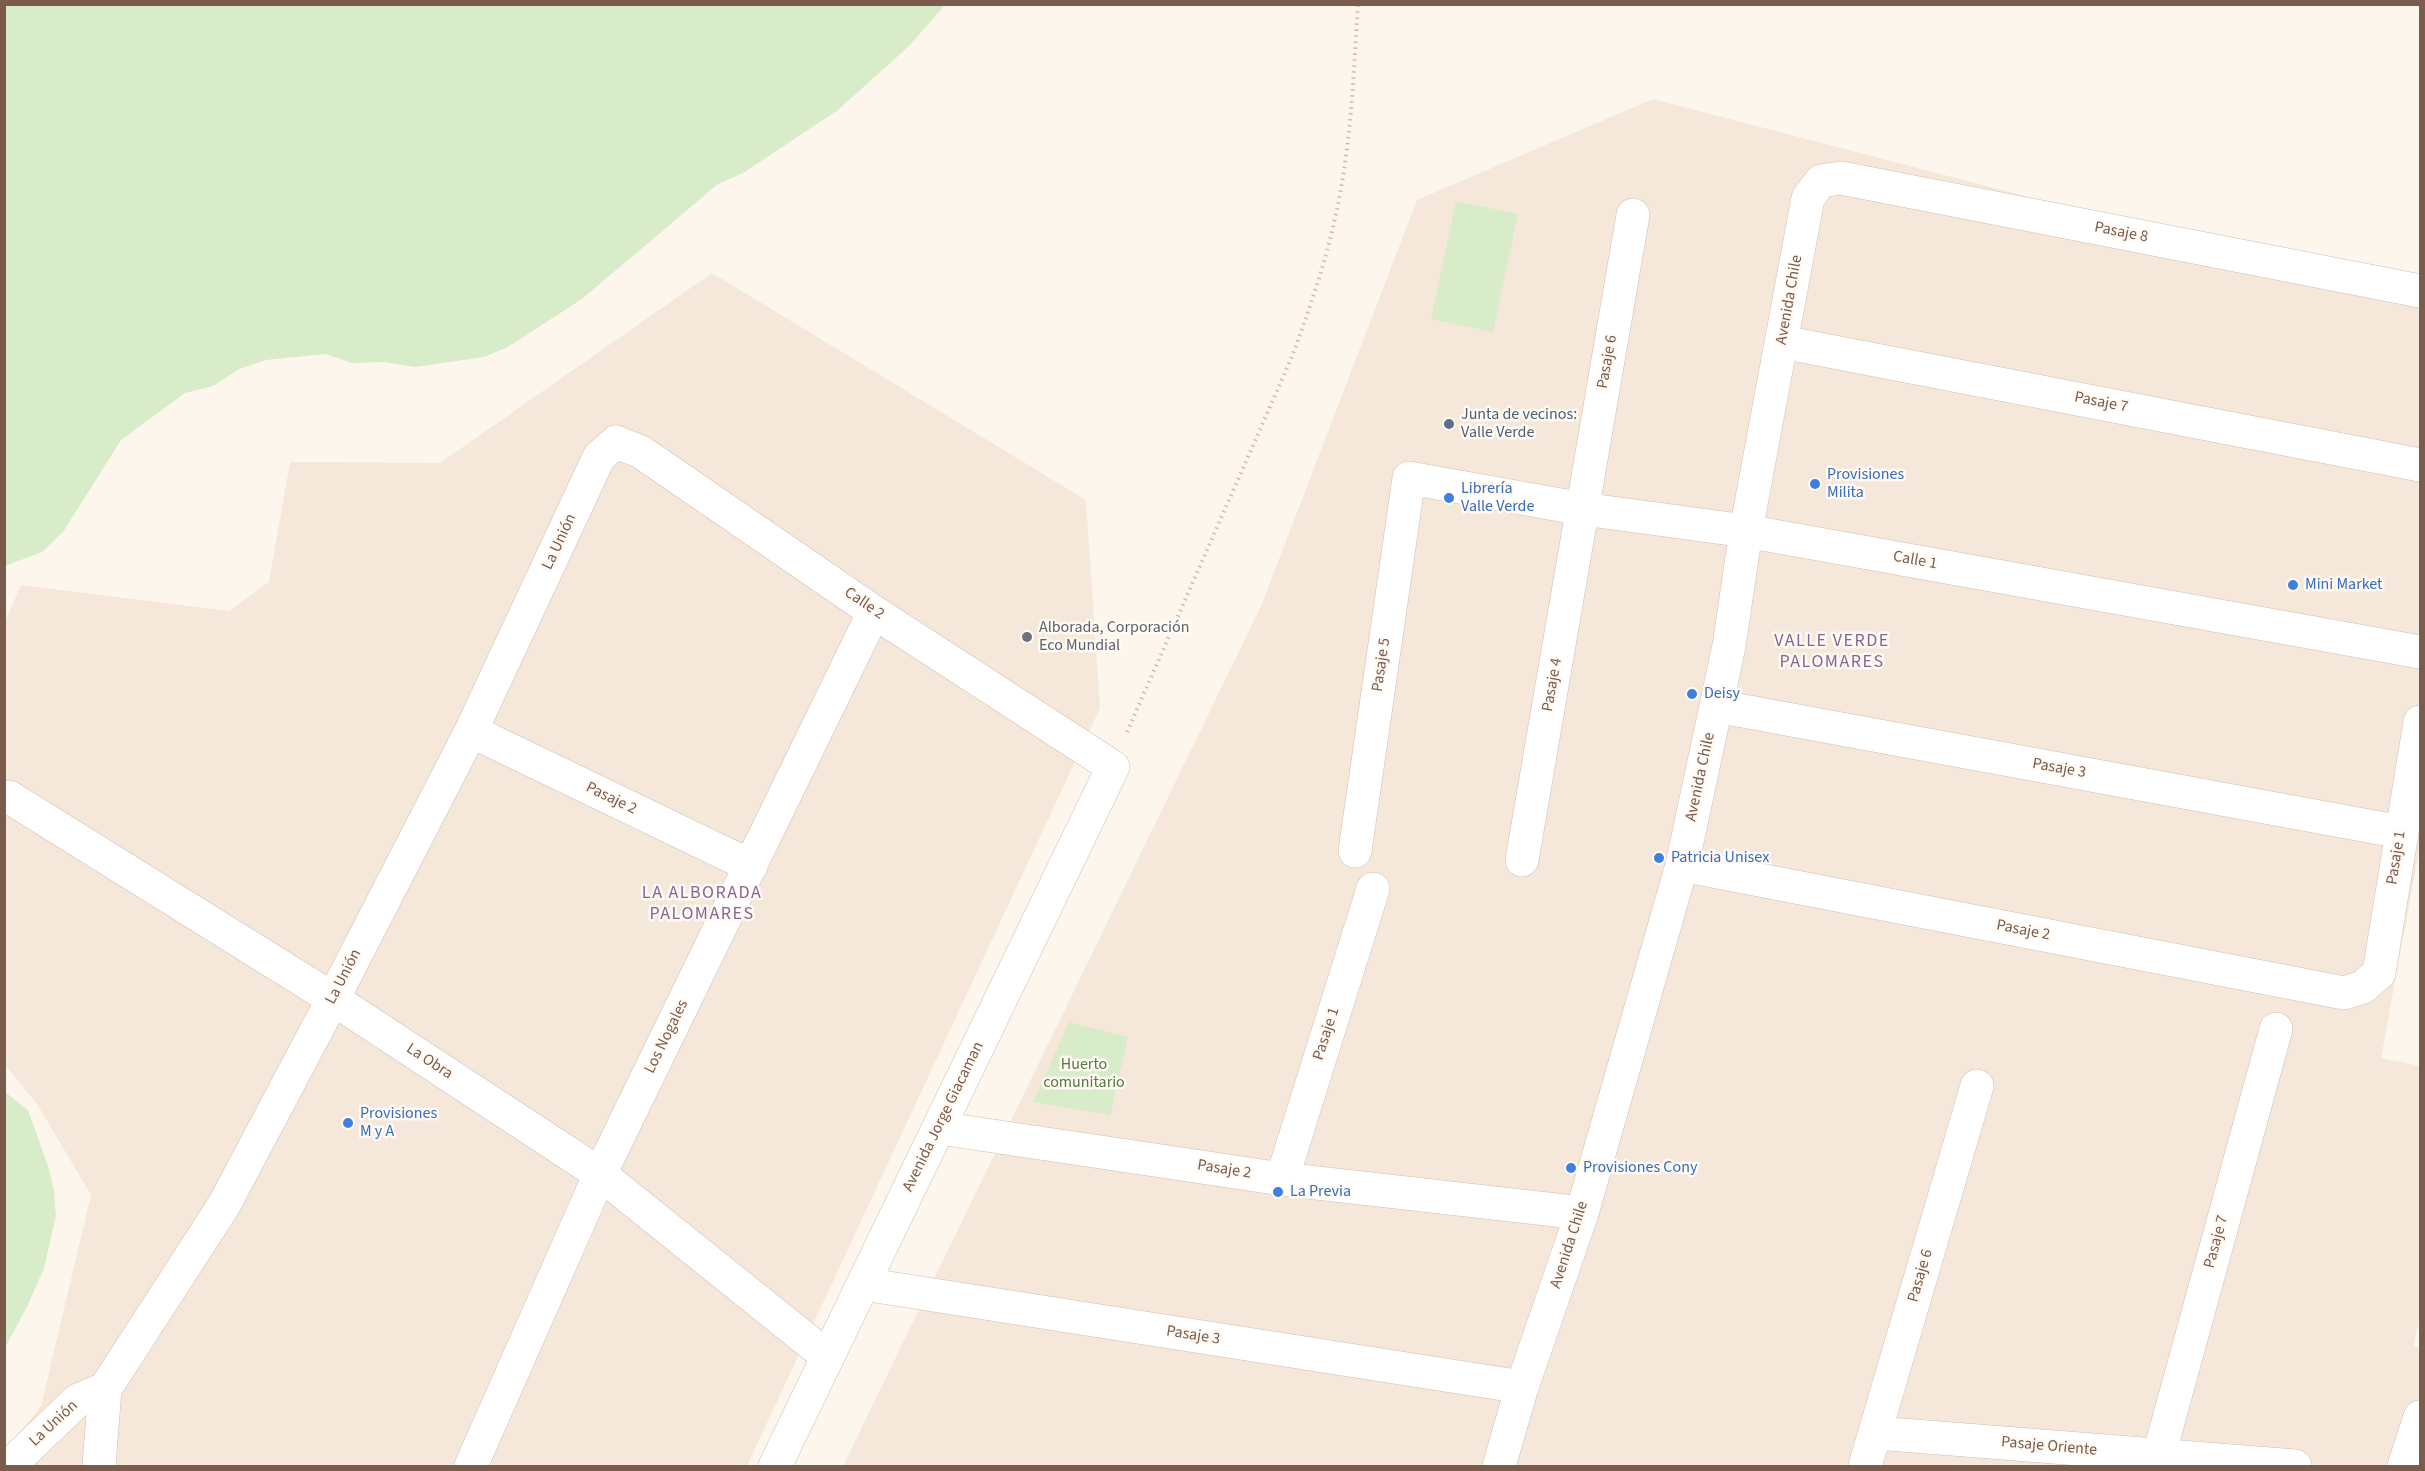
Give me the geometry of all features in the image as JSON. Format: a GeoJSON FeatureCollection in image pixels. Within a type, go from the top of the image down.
{"type":"FeatureCollection","features":[{"type":"Feature","properties":{"kind":"street","name":"Pasaje 8"},"geometry":{"type":"LineString","coordinates":[[1821,182],[1841,178],[2421,291]]}},
{"type":"Feature","properties":{"kind":"street","name":"Avenida Chile"},"geometry":{"type":"LineString","coordinates":[[1499,1467],[1522,1387],[1582,1213],[1682,865],[1729,646],[1746,531],[1808,198],[1821,182]]}},
{"type":"Feature","properties":{"kind":"street","name":"Pasaje 6"},"geometry":{"type":"LineString","coordinates":[[1583,509],[1633,215]]}},
{"type":"Feature","properties":{"kind":"street","name":"Pasaje 7"},"geometry":{"type":"LineString","coordinates":[[1782,342],[2421,465]]}},
{"type":"Feature","properties":{"kind":"street","name":"Calle 2"},"geometry":{"type":"LineString","coordinates":[[616,442],[641,452],[874,612],[1113,767]]}},
{"type":"Feature","properties":{"kind":"street","name":"La Unión"},"geometry":{"type":"LineString","coordinates":[[9,1467],[78,1400],[105,1389],[224,1205],[471,731],[599,457],[616,442]]}},
{"type":"Feature","properties":{"kind":"street","name":"Calle 1"},"geometry":{"type":"LineString","coordinates":[[1408,478],[1583,509],[1746,531],[2421,652]]}},
{"type":"Feature","properties":{"kind":"street","name":"Pasaje 5"},"geometry":{"type":"LineString","coordinates":[[1354,851],[1408,478]]}},
{"type":"Feature","properties":{"kind":"street","name":"Pasaje 4"},"geometry":{"type":"LineString","coordinates":[[1522,860],[1583,509]]}},
{"type":"Feature","properties":{"kind":"street","name":"Los Nogales"},"geometry":{"type":"LineString","coordinates":[[471,1467],[600,1174],[874,612]]}},
{"type":"Feature","properties":{"kind":"street","name":"Pasaje 3"},"geometry":{"type":"LineString","coordinates":[[1716,706],[2401,832]]}},
{"type":"Feature","properties":{"kind":"street","name":"Pasaje 1"},"geometry":{"type":"LineString","coordinates":[[2363,987],[2379,973],[2421,722]]}},
{"type":"Feature","properties":{"kind":"street","name":"Pasaje 2"},"geometry":{"type":"LineString","coordinates":[[471,731],[752,866]]}},
{"type":"Feature","properties":{"kind":"street","name":"Avenida Jorge Giacaman"},"geometry":{"type":"LineString","coordinates":[[775,1467],[1113,767]]}},
{"type":"Feature","properties":{"kind":"street","name":"La Obra"},"geometry":{"type":"LineString","coordinates":[[9,797],[333,999],[600,1174],[828,1357]]}},
{"type":"Feature","properties":{"kind":"street","name":"Pasaje 2"},"geometry":{"type":"LineString","coordinates":[[1682,865],[2343,993],[2363,987]]}},
{"type":"Feature","properties":{"kind":"street","name":"Pasaje 1"},"geometry":{"type":"LineString","coordinates":[[1282,1179],[1373,889]]}},
{"type":"Feature","properties":{"kind":"street","name":"Pasaje 7"},"geometry":{"type":"LineString","coordinates":[[2159,1455],[2276,1029]]}},
{"type":"Feature","properties":{"kind":"street","name":"Pasaje 6"},"geometry":{"type":"LineString","coordinates":[[1865,1467],[1977,1086]]}},
{"type":"Feature","properties":{"kind":"street","name":"Pasaje 2"},"geometry":{"type":"LineString","coordinates":[[939,1128],[1282,1179],[1582,1213]]}},
{"type":"Feature","properties":{"kind":"street","name":"Pasaje 3"},"geometry":{"type":"LineString","coordinates":[[863,1284],[1522,1387]]}},
{"type":"Feature","properties":{"kind":"street"},"geometry":{"type":"LineString","coordinates":[[99,1467],[105,1389]]}},
{"type":"Feature","properties":{"kind":"street"},"geometry":{"type":"LineString","coordinates":[[2404,1467],[2421,1417]]}},
{"type":"Feature","properties":{"kind":"street","name":"Pasaje Oriente"},"geometry":{"type":"LineString","coordinates":[[1876,1433],[2295,1467]]}},
{"type":"Feature","properties":{"kind":"path"},"geometry":{"type":"LineString","coordinates":[[1126,733],[1291,359],[1311,306],[1327,252],[1343,178],[1350,126],[1358,4]]}},
{"type":"Feature","properties":{"kind":"shaded area"},"geometry":{"type":"Polygon","coordinates":[[[1653,99],[2420,299],[2420,846],[2381,1058],[2420,1066],[2420,1313],[2414,1346],[2420,1348],[2420,1466],[843,1466],[1261,606],[1417,200],[1653,99]]]}},
{"type":"Feature","properties":{"kind":"shaded area"},"geometry":{"type":"Polygon","coordinates":[[[712,273],[1086,500],[1100,708],[747,1466],[5,1466],[4,1452],[41,1406],[91,1195],[37,1104],[5,1065],[4,624],[21,585],[229,611],[269,582],[290,462],[440,463],[712,273]]]}},
{"type":"Feature","properties":{"kind":"green space"},"geometry":{"type":"Polygon","coordinates":[[[5,4],[945,5],[910,45],[838,110],[743,173],[718,184],[582,299],[508,347],[484,357],[415,367],[384,362],[352,363],[325,354],[266,360],[239,369],[213,386],[185,393],[121,440],[63,532],[42,552],[5,566],[5,4]]]}},
{"type":"Feature","properties":{"kind":"green space"},"geometry":{"type":"Polygon","coordinates":[[[1456,201],[1518,214],[1493,332],[1431,319],[1456,201]]]}},
{"type":"Feature","properties":{"kind":"green space","name":"Huerto comunitario"},"geometry":{"type":"Polygon","coordinates":[[[1069,1022],[1128,1037],[1110,1115],[1033,1102],[1069,1022]]]}},
{"type":"Feature","properties":{"kind":"green space"},"geometry":{"type":"Polygon","coordinates":[[[5,1092],[28,1110],[48,1166],[54,1190],[56,1216],[44,1268],[28,1305],[5,1348],[5,1092]]]}},
{"type":"Feature","properties":{"kind":"place","name":"Junta de vecinos: Valle Verde"},"geometry":{"type":"Point","coordinates":[1449,424]}},
{"type":"Feature","properties":{"kind":"place","name":"Provisiones Milita"},"geometry":{"type":"Point","coordinates":[1815,484]}},
{"type":"Feature","properties":{"kind":"place","name":"Librería Valle Verde"},"geometry":{"type":"Point","coordinates":[1449,498]}},
{"type":"Feature","properties":{"kind":"place","name":"Mini Market"},"geometry":{"type":"Point","coordinates":[2293,585]}},
{"type":"Feature","properties":{"kind":"place","name":"Alborada, Corporación Eco Mundial"},"geometry":{"type":"Point","coordinates":[1027,637]}},
{"type":"Feature","properties":{"kind":"place","name":"Deisy"},"geometry":{"type":"Point","coordinates":[1692,694]}},
{"type":"Feature","properties":{"kind":"place","name":"Patricia Unisex"},"geometry":{"type":"Point","coordinates":[1659,858]}},
{"type":"Feature","properties":{"kind":"place","name":"Provisiones M y A"},"geometry":{"type":"Point","coordinates":[348,1123]}},
{"type":"Feature","properties":{"kind":"place","name":"Provisiones Cony"},"geometry":{"type":"Point","coordinates":[1571,1168]}},
{"type":"Feature","properties":{"kind":"place","name":"La Previa"},"geometry":{"type":"Point","coordinates":[1278,1192]}},
{"type":"Feature","properties":{"kind":"district","name":"VALLE VERDE PALOMARES"},"geometry":{"type":"Point","coordinates":[1832,652]}},
{"type":"Feature","properties":{"kind":"district","name":"LA ALBORADA PALOMARES"},"geometry":{"type":"Point","coordinates":[702,904]}}]}
